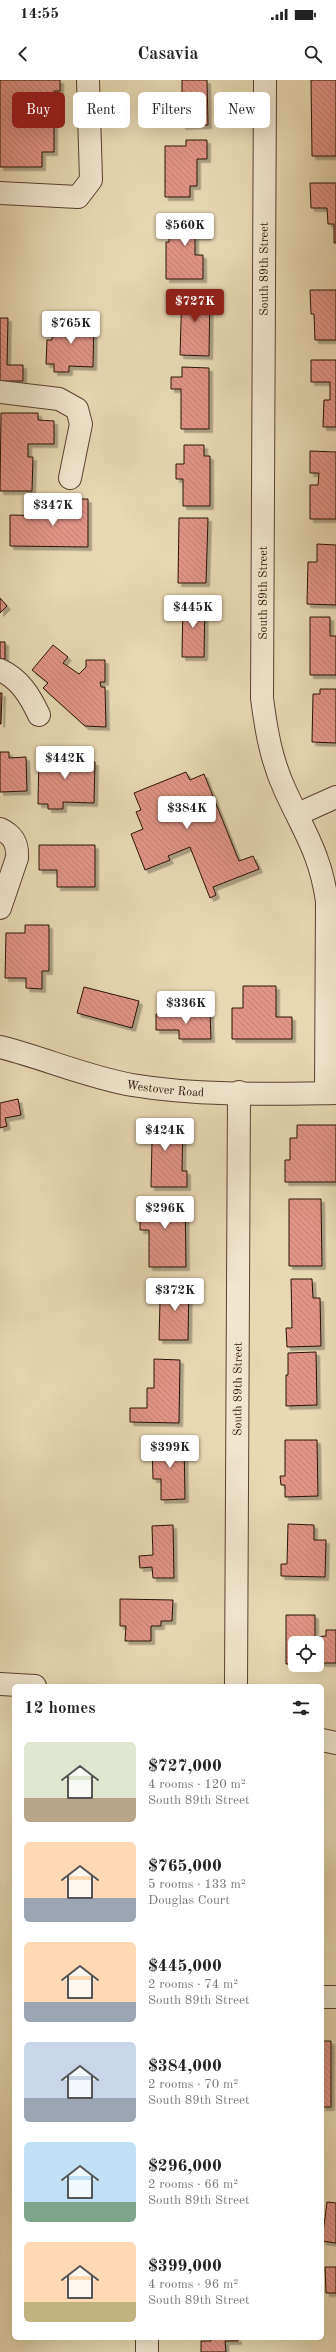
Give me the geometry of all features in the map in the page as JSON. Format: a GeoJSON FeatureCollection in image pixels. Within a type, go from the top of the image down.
{"type":"FeatureCollection","features":[{"type":"Feature","properties":{"kind":"street"},"geometry":{"type":"LineString","coordinates":[[0,194],[78,196],[91,180],[88,80]]}},
{"type":"Feature","properties":{"kind":"street","name":"South 89th Street"},"geometry":{"type":"LineString","coordinates":[[264,80],[262,698],[272,756],[285,790],[298,814],[319,862],[327,901],[331,1093]]}},
{"type":"Feature","properties":{"kind":"street"},"geometry":{"type":"LineString","coordinates":[[0,392],[60,399],[77,409],[81,424],[70,478]]}},
{"type":"Feature","properties":{"kind":"street"},"geometry":{"type":"LineString","coordinates":[[0,670],[16,680],[30,696],[39,715]]}},
{"type":"Feature","properties":{"kind":"street"},"geometry":{"type":"LineString","coordinates":[[298,814],[336,797]]}},
{"type":"Feature","properties":{"kind":"street"},"geometry":{"type":"LineString","coordinates":[[0,829],[13,838],[17,851],[17,858],[0,908]]}},
{"type":"Feature","properties":{"kind":"street","name":"Westover Road"},"geometry":{"type":"LineString","coordinates":[[0,1047],[102,1078],[132,1085],[239,1092],[331,1093]]}},
{"type":"Feature","properties":{"kind":"street","name":"South 89th Street"},"geometry":{"type":"LineString","coordinates":[[236,1684],[239,1092]]}},
{"type":"Feature","properties":{"kind":"street"},"geometry":{"type":"LineString","coordinates":[[0,1684],[12,1685]]}},
{"type":"Feature","properties":{"kind":"street"},"geometry":{"type":"LineString","coordinates":[[324,1740],[336,1743]]}},
{"type":"Feature","properties":{"kind":"street"},"geometry":{"type":"LineString","coordinates":[[324,1997],[336,1997]]}},
{"type":"Feature","properties":{"kind":"street"},"geometry":{"type":"LineString","coordinates":[[147,2340],[147,2352]]}},
{"type":"Feature","properties":{"kind":"building"},"geometry":{"type":"Polygon","coordinates":[[[0,80],[60,80],[60,91],[12,92],[12,128],[54,128],[54,152],[42,152],[42,167],[0,167],[0,80]]]}},
{"type":"Feature","properties":{"kind":"building"},"geometry":{"type":"Polygon","coordinates":[[[182,80],[207,80],[208,125],[206,125],[206,92],[182,92],[182,80]]]}},
{"type":"Feature","properties":{"kind":"building"},"geometry":{"type":"Polygon","coordinates":[[[311,80],[336,80],[336,156],[312,156],[311,80]]]}},
{"type":"Feature","properties":{"kind":"building"},"geometry":{"type":"Polygon","coordinates":[[[186,140],[207,140],[207,159],[197,159],[197,186],[190,186],[190,197],[165,197],[165,146],[186,146],[186,140]]]}},
{"type":"Feature","properties":{"kind":"building"},"geometry":{"type":"Polygon","coordinates":[[[310,183],[336,183],[336,243],[334,243],[334,224],[328,224],[327,208],[311,208],[310,183]]]}},
{"type":"Feature","properties":{"kind":"building"},"geometry":{"type":"Polygon","coordinates":[[[169,215],[208,215],[208,236],[195,236],[195,255],[203,255],[203,279],[166,279],[166,242],[169,242],[169,215]]]}},
{"type":"Feature","properties":{"kind":"building"},"geometry":{"type":"Polygon","coordinates":[[[182,290],[210,290],[209,356],[180,355],[182,290]]]}},
{"type":"Feature","properties":{"kind":"building"},"geometry":{"type":"Polygon","coordinates":[[[310,290],[336,290],[336,340],[315,340],[314,314],[311,314],[310,290]]]}},
{"type":"Feature","properties":{"kind":"building"},"geometry":{"type":"Polygon","coordinates":[[[0,318],[8,318],[7,365],[23,365],[23,381],[0,381],[0,318]]]}},
{"type":"Feature","properties":{"kind":"building"},"geometry":{"type":"Polygon","coordinates":[[[53,319],[94,320],[93,367],[69,366],[69,372],[54,372],[54,364],[46,364],[47,340],[52,340],[53,319]]]}},
{"type":"Feature","properties":{"kind":"building"},"geometry":{"type":"Polygon","coordinates":[[[311,360],[336,360],[336,427],[323,427],[324,400],[330,400],[330,382],[311,382],[311,360]]]}},
{"type":"Feature","properties":{"kind":"building"},"geometry":{"type":"Polygon","coordinates":[[[182,367],[209,368],[209,429],[181,429],[181,389],[171,389],[171,377],[182,377],[182,367]]]}},
{"type":"Feature","properties":{"kind":"building"},"geometry":{"type":"Polygon","coordinates":[[[1,413],[38,413],[38,420],[54,421],[54,444],[28,444],[28,457],[33,457],[32,491],[0,491],[1,413]]]}},
{"type":"Feature","properties":{"kind":"building"},"geometry":{"type":"Polygon","coordinates":[[[184,445],[204,445],[204,456],[210,456],[210,506],[183,506],[183,479],[176,479],[176,464],[184,464],[184,445]]]}},
{"type":"Feature","properties":{"kind":"building"},"geometry":{"type":"Polygon","coordinates":[[[310,451],[336,452],[336,519],[310,519],[310,485],[318,485],[319,473],[310,473],[310,451]]]}},
{"type":"Feature","properties":{"kind":"building"},"geometry":{"type":"Polygon","coordinates":[[[56,499],[88,499],[88,547],[10,546],[10,515],[56,516],[56,499]]]}},
{"type":"Feature","properties":{"kind":"building"},"geometry":{"type":"Polygon","coordinates":[[[179,518],[208,518],[206,583],[178,583],[179,518]]]}},
{"type":"Feature","properties":{"kind":"building"},"geometry":{"type":"Polygon","coordinates":[[[317,544],[336,545],[336,605],[307,604],[308,562],[317,562],[317,544]]]}},
{"type":"Feature","properties":{"kind":"building"},"geometry":{"type":"Polygon","coordinates":[[[0,598],[7,606],[0,613],[0,598]]]}},
{"type":"Feature","properties":{"kind":"building"},"geometry":{"type":"Polygon","coordinates":[[[183,600],[205,601],[204,657],[182,657],[183,600]]]}},
{"type":"Feature","properties":{"kind":"building"},"geometry":{"type":"Polygon","coordinates":[[[310,617],[330,617],[330,636],[336,636],[336,675],[310,675],[310,617]]]}},
{"type":"Feature","properties":{"kind":"building"},"geometry":{"type":"Polygon","coordinates":[[[0,642],[5,642],[5,659],[0,659],[0,642]]]}},
{"type":"Feature","properties":{"kind":"building"},"geometry":{"type":"Polygon","coordinates":[[[53,645],[68,657],[63,663],[79,674],[86,667],[86,660],[105,660],[105,682],[100,682],[101,687],[105,687],[106,727],[85,726],[43,688],[48,683],[32,670],[53,645]]]}},
{"type":"Feature","properties":{"kind":"building"},"geometry":{"type":"Polygon","coordinates":[[[320,689],[336,689],[336,743],[312,742],[313,694],[320,694],[320,689]]]}},
{"type":"Feature","properties":{"kind":"building"},"geometry":{"type":"Polygon","coordinates":[[[0,693],[2,693],[1,724],[0,724],[0,693]]]}},
{"type":"Feature","properties":{"kind":"building"},"geometry":{"type":"Polygon","coordinates":[[[0,752],[9,752],[9,758],[26,757],[27,791],[0,792],[0,752]]]}},
{"type":"Feature","properties":{"kind":"building"},"geometry":{"type":"Polygon","coordinates":[[[39,753],[81,754],[81,762],[95,762],[94,803],[63,802],[63,809],[48,809],[48,804],[38,804],[39,753]]]}},
{"type":"Feature","properties":{"kind":"building"},"geometry":{"type":"Polygon","coordinates":[[[186,772],[190,780],[204,774],[239,861],[253,856],[259,869],[213,887],[216,895],[210,898],[190,847],[168,856],[170,860],[145,870],[131,834],[143,829],[136,812],[141,810],[134,793],[186,772]]]}},
{"type":"Feature","properties":{"kind":"building"},"geometry":{"type":"Polygon","coordinates":[[[39,845],[95,845],[95,887],[57,887],[57,870],[39,870],[39,845]]]}},
{"type":"Feature","properties":{"kind":"building"},"geometry":{"type":"Polygon","coordinates":[[[25,925],[49,925],[49,971],[42,971],[42,989],[26,988],[26,978],[5,978],[6,933],[25,933],[25,925]]]}},
{"type":"Feature","properties":{"kind":"building"},"geometry":{"type":"Polygon","coordinates":[[[243,986],[276,986],[276,1017],[292,1017],[292,1039],[232,1039],[232,1008],[243,1008],[243,986]]]}},
{"type":"Feature","properties":{"kind":"building"},"geometry":{"type":"Polygon","coordinates":[[[84,987],[139,1001],[132,1028],[77,1013],[84,987]]]}},
{"type":"Feature","properties":{"kind":"building"},"geometry":{"type":"Polygon","coordinates":[[[210,1013],[211,1039],[179,1039],[179,1030],[156,1030],[156,1014],[210,1013]]]}},
{"type":"Feature","properties":{"kind":"building"},"geometry":{"type":"Polygon","coordinates":[[[18,1099],[21,1115],[5,1118],[7,1126],[0,1128],[0,1103],[18,1099]]]}},
{"type":"Feature","properties":{"kind":"building"},"geometry":{"type":"Polygon","coordinates":[[[140,1120],[183,1121],[182,1171],[187,1171],[187,1187],[151,1187],[152,1140],[140,1140],[140,1120]]]}},
{"type":"Feature","properties":{"kind":"building"},"geometry":{"type":"Polygon","coordinates":[[[297,1125],[336,1125],[336,1182],[285,1182],[285,1160],[290,1160],[290,1138],[297,1138],[297,1125]]]}},
{"type":"Feature","properties":{"kind":"building"},"geometry":{"type":"Polygon","coordinates":[[[153,1197],[185,1197],[186,1267],[149,1267],[149,1230],[140,1230],[140,1199],[153,1197]]]}},
{"type":"Feature","properties":{"kind":"building"},"geometry":{"type":"Polygon","coordinates":[[[289,1199],[321,1199],[322,1266],[289,1266],[289,1199]]]}},
{"type":"Feature","properties":{"kind":"building"},"geometry":{"type":"Polygon","coordinates":[[[291,1279],[312,1279],[313,1298],[320,1298],[321,1346],[287,1347],[286,1328],[292,1328],[291,1279]]]}},
{"type":"Feature","properties":{"kind":"building"},"geometry":{"type":"Polygon","coordinates":[[[167,1281],[189,1282],[188,1340],[159,1340],[160,1302],[166,1302],[167,1281]]]}},
{"type":"Feature","properties":{"kind":"building"},"geometry":{"type":"Polygon","coordinates":[[[316,1352],[317,1405],[286,1406],[288,1353],[316,1352]]]}},
{"type":"Feature","properties":{"kind":"building"},"geometry":{"type":"Polygon","coordinates":[[[154,1359],[180,1360],[179,1423],[130,1422],[130,1408],[147,1408],[147,1388],[154,1388],[154,1359]]]}},
{"type":"Feature","properties":{"kind":"building"},"geometry":{"type":"Polygon","coordinates":[[[285,1440],[317,1440],[318,1496],[285,1497],[285,1485],[281,1485],[280,1476],[285,1476],[285,1440]]]}},
{"type":"Feature","properties":{"kind":"building"},"geometry":{"type":"Polygon","coordinates":[[[184,1442],[185,1499],[161,1500],[161,1479],[153,1479],[152,1443],[184,1442]]]}},
{"type":"Feature","properties":{"kind":"building"},"geometry":{"type":"Polygon","coordinates":[[[288,1524],[314,1525],[314,1540],[326,1540],[325,1577],[281,1576],[281,1564],[287,1564],[288,1524]]]}},
{"type":"Feature","properties":{"kind":"building"},"geometry":{"type":"Polygon","coordinates":[[[173,1525],[174,1578],[153,1578],[152,1567],[140,1568],[139,1556],[153,1555],[152,1526],[173,1525]]]}},
{"type":"Feature","properties":{"kind":"building"},"geometry":{"type":"Polygon","coordinates":[[[120,1599],[173,1600],[172,1621],[161,1621],[161,1626],[151,1626],[151,1641],[125,1641],[126,1626],[120,1626],[120,1599]]]}},
{"type":"Feature","properties":{"kind":"building"},"geometry":{"type":"Polygon","coordinates":[[[286,1615],[315,1615],[315,1636],[288,1636],[288,1664],[286,1664],[286,1615]]]}},
{"type":"Feature","properties":{"kind":"building"},"geometry":{"type":"Polygon","coordinates":[[[326,1630],[336,1630],[336,1663],[324,1663],[324,1636],[326,1636],[326,1630]]]}},
{"type":"Feature","properties":{"kind":"building"},"geometry":{"type":"Polygon","coordinates":[[[324,2041],[331,2041],[331,2107],[324,2107],[324,2041]]]}},
{"type":"Feature","properties":{"kind":"building"},"geometry":{"type":"Polygon","coordinates":[[[327,2202],[336,2203],[336,2243],[324,2241],[324,2225],[327,2202]]]}},
{"type":"Feature","properties":{"kind":"building"},"geometry":{"type":"Polygon","coordinates":[[[325,2267],[336,2267],[336,2293],[326,2293],[325,2267]]]}},
{"type":"Feature","properties":{"kind":"building"},"geometry":{"type":"Polygon","coordinates":[[[238,2340],[225,2341],[226,2352],[201,2352],[201,2341],[238,2340]]]}}]}
